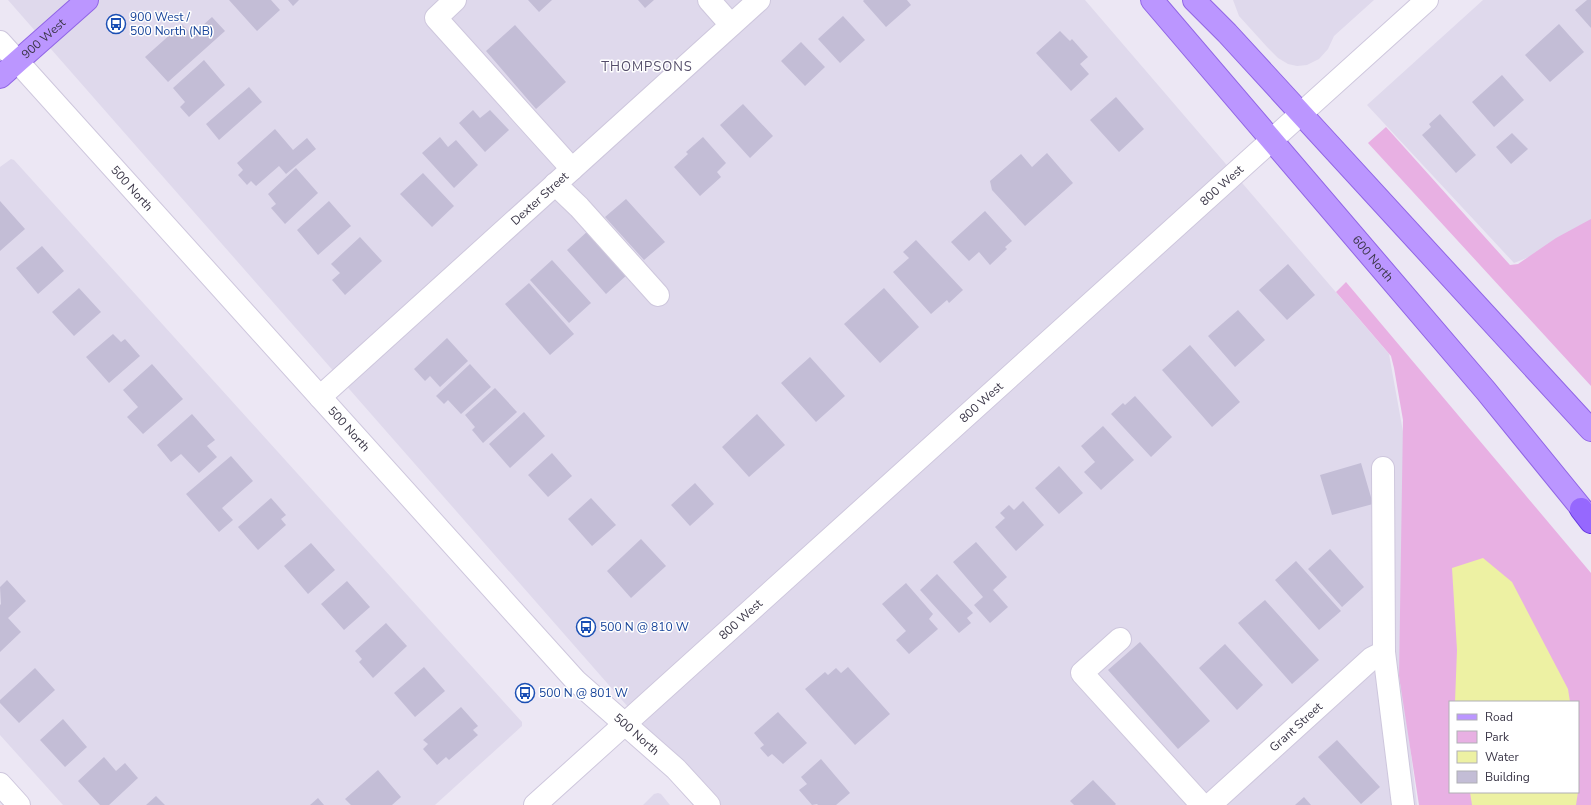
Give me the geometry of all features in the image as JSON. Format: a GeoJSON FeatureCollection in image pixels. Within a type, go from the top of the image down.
{"type":"FeatureCollection","features":[{"type":"Feature","properties":{"kind":"main road","name":"900 West"},"geometry":{"type":"LineString","coordinates":[[0,77],[86,0]]}},
{"type":"Feature","properties":{"kind":"main road","name":"600 North"},"geometry":{"type":"LineString","coordinates":[[1152,0],[1486,391],[1589,517]]}},
{"type":"Feature","properties":{"kind":"main road"},"geometry":{"type":"LineString","coordinates":[[1194,0],[1227,33],[1591,430]]}},
{"type":"Feature","properties":{"kind":"street"},"geometry":{"type":"LineString","coordinates":[[455,0],[436,18],[572,169]]}},
{"type":"Feature","properties":{"kind":"street"},"geometry":{"type":"LineString","coordinates":[[709,0],[731,25]]}},
{"type":"Feature","properties":{"kind":"street","name":"Dexter Street"},"geometry":{"type":"LineString","coordinates":[[320,397],[759,0]]}},
{"type":"Feature","properties":{"kind":"street","name":"800 West"},"geometry":{"type":"LineString","coordinates":[[535,805],[1427,0]]}},
{"type":"Feature","properties":{"kind":"street","name":"500 North"},"geometry":{"type":"LineString","coordinates":[[0,42],[576,681],[676,768],[709,805]]}},
{"type":"Feature","properties":{"kind":"street"},"geometry":{"type":"LineString","coordinates":[[555,184],[578,207],[658,295]]}},
{"type":"Feature","properties":{"kind":"street"},"geometry":{"type":"LineString","coordinates":[[1383,468],[1384,652],[1403,805]]}},
{"type":"Feature","properties":{"kind":"street"},"geometry":{"type":"LineString","coordinates":[[1120,639],[1082,673],[1202,805]]}},
{"type":"Feature","properties":{"kind":"street","name":"Grant Street"},"geometry":{"type":"LineString","coordinates":[[1210,805],[1372,658],[1384,652]]}},
{"type":"Feature","properties":{"kind":"street"},"geometry":{"type":"LineString","coordinates":[[0,784],[19,805]]}},
{"type":"Feature","properties":{"kind":"shaded area"},"geometry":{"type":"Polygon","coordinates":[[[8,0],[1085,0],[1389,354],[1405,443],[1401,669],[1417,805],[714,805],[8,0]]]}},
{"type":"Feature","properties":{"kind":"shaded area"},"geometry":{"type":"Polygon","coordinates":[[[1233,0],[1374,0],[1334,36],[1328,49],[1319,59],[1307,65],[1297,66],[1288,64],[1278,58],[1268,48],[1239,16],[1233,0]]]}},
{"type":"Feature","properties":{"kind":"shaded area"},"geometry":{"type":"Polygon","coordinates":[[[1483,0],[1591,0],[1591,232],[1514,263],[1367,105],[1483,0]]]}},
{"type":"Feature","properties":{"kind":"shaded area"},"geometry":{"type":"Polygon","coordinates":[[[11,159],[14,160],[522,722],[522,726],[435,805],[63,805],[0,735],[0,167],[11,159]]]}},
{"type":"Feature","properties":{"kind":"shaded area"},"geometry":{"type":"Polygon","coordinates":[[[654,794],[661,794],[670,805],[643,805],[654,794]]]}},
{"type":"Feature","properties":{"kind":"green space"},"geometry":{"type":"Polygon","coordinates":[[[1386,127],[1510,265],[1518,264],[1556,238],[1591,219],[1591,386],[1368,143],[1386,127]]]}},
{"type":"Feature","properties":{"kind":"green space"},"geometry":{"type":"Polygon","coordinates":[[[1346,282],[1591,573],[1591,805],[1419,805],[1399,676],[1403,420],[1391,356],[1336,292],[1346,282]]]}},
{"type":"Feature","properties":{"kind":"water"},"geometry":{"type":"Polygon","coordinates":[[[1483,558],[1512,582],[1568,689],[1570,701],[1455,701],[1457,650],[1452,568],[1483,558]]]}},
{"type":"Feature","properties":{"kind":"water"},"geometry":{"type":"Polygon","coordinates":[[[1470,793],[1578,793],[1576,805],[1472,805],[1470,793]]]}},
{"type":"Feature","properties":{"kind":"building"},"geometry":{"type":"Polygon","coordinates":[[[229,0],[271,0],[280,10],[257,31],[229,0]]]}},
{"type":"Feature","properties":{"kind":"building"},"geometry":{"type":"Polygon","coordinates":[[[288,0],[299,0],[293,6],[288,0]]]}},
{"type":"Feature","properties":{"kind":"building"},"geometry":{"type":"Polygon","coordinates":[[[528,0],[552,0],[539,12],[528,0]]]}},
{"type":"Feature","properties":{"kind":"building"},"geometry":{"type":"Polygon","coordinates":[[[638,0],[654,0],[645,8],[638,0]]]}},
{"type":"Feature","properties":{"kind":"building"},"geometry":{"type":"Polygon","coordinates":[[[907,0],[911,5],[886,27],[863,1],[907,0]]]}},
{"type":"Feature","properties":{"kind":"building"},"geometry":{"type":"Polygon","coordinates":[[[1587,0],[1591,0],[1591,28],[1575,10],[1587,0]]]}},
{"type":"Feature","properties":{"kind":"building"},"geometry":{"type":"Polygon","coordinates":[[[843,16],[865,40],[840,63],[818,39],[843,16]]]}},
{"type":"Feature","properties":{"kind":"building"},"geometry":{"type":"Polygon","coordinates":[[[212,17],[225,31],[168,82],[145,57],[182,24],[192,35],[212,17]]]}},
{"type":"Feature","properties":{"kind":"building"},"geometry":{"type":"Polygon","coordinates":[[[1559,24],[1584,52],[1550,82],[1525,55],[1559,24]]]}},
{"type":"Feature","properties":{"kind":"building"},"geometry":{"type":"Polygon","coordinates":[[[515,25],[566,82],[536,109],[486,51],[515,25]]]}},
{"type":"Feature","properties":{"kind":"building"},"geometry":{"type":"Polygon","coordinates":[[[1060,31],[1070,41],[1072,39],[1088,57],[1080,64],[1089,74],[1071,91],[1036,53],[1060,31]]]}},
{"type":"Feature","properties":{"kind":"building"},"geometry":{"type":"Polygon","coordinates":[[[801,42],[825,67],[805,86],[781,61],[801,42]]]}},
{"type":"Feature","properties":{"kind":"building"},"geometry":{"type":"Polygon","coordinates":[[[204,60],[225,85],[189,117],[180,107],[185,102],[173,88],[204,60]]]}},
{"type":"Feature","properties":{"kind":"building"},"geometry":{"type":"Polygon","coordinates":[[[1502,75],[1524,100],[1494,127],[1472,102],[1502,75]]]}},
{"type":"Feature","properties":{"kind":"building"},"geometry":{"type":"Polygon","coordinates":[[[249,87],[262,102],[219,140],[206,124],[249,87]]]}},
{"type":"Feature","properties":{"kind":"building"},"geometry":{"type":"Polygon","coordinates":[[[1116,97],[1144,129],[1119,152],[1090,120],[1116,97]]]}},
{"type":"Feature","properties":{"kind":"building"},"geometry":{"type":"Polygon","coordinates":[[[743,104],[773,136],[750,158],[720,125],[743,104]]]}},
{"type":"Feature","properties":{"kind":"building"},"geometry":{"type":"Polygon","coordinates":[[[473,110],[480,118],[490,110],[509,130],[485,152],[459,123],[473,110]]]}},
{"type":"Feature","properties":{"kind":"building"},"geometry":{"type":"Polygon","coordinates":[[[1440,114],[1476,155],[1456,173],[1422,135],[1431,127],[1429,124],[1440,114]]]}},
{"type":"Feature","properties":{"kind":"building"},"geometry":{"type":"Polygon","coordinates":[[[275,129],[293,150],[307,138],[316,149],[286,174],[279,166],[256,186],[251,181],[247,185],[238,175],[243,170],[237,163],[275,129]]]}},
{"type":"Feature","properties":{"kind":"building"},"geometry":{"type":"Polygon","coordinates":[[[1512,133],[1528,149],[1511,164],[1496,147],[1512,133]]]}},
{"type":"Feature","properties":{"kind":"building"},"geometry":{"type":"Polygon","coordinates":[[[440,137],[448,147],[456,140],[478,165],[454,188],[422,153],[440,137]]]}},
{"type":"Feature","properties":{"kind":"building"},"geometry":{"type":"Polygon","coordinates":[[[703,137],[726,163],[717,172],[721,177],[700,196],[674,167],[688,154],[686,152],[703,137]]]}},
{"type":"Feature","properties":{"kind":"building"},"geometry":{"type":"Polygon","coordinates":[[[1047,153],[1073,183],[1025,226],[992,190],[990,181],[1021,154],[1032,167],[1047,153]]]}},
{"type":"Feature","properties":{"kind":"building"},"geometry":{"type":"Polygon","coordinates":[[[296,168],[318,193],[285,224],[271,208],[276,204],[268,194],[296,168]]]}},
{"type":"Feature","properties":{"kind":"building"},"geometry":{"type":"Polygon","coordinates":[[[423,173],[454,206],[432,227],[400,194],[423,173]]]}},
{"type":"Feature","properties":{"kind":"building"},"geometry":{"type":"Polygon","coordinates":[[[626,199],[665,242],[644,260],[605,217],[626,199]]]}},
{"type":"Feature","properties":{"kind":"building"},"geometry":{"type":"Polygon","coordinates":[[[0,201],[25,229],[0,251],[0,201]]]}},
{"type":"Feature","properties":{"kind":"building"},"geometry":{"type":"Polygon","coordinates":[[[329,201],[351,226],[318,255],[297,230],[329,201]]]}},
{"type":"Feature","properties":{"kind":"building"},"geometry":{"type":"Polygon","coordinates":[[[985,211],[1012,241],[1005,247],[1007,249],[990,265],[979,252],[969,261],[951,242],[985,211]]]}},
{"type":"Feature","properties":{"kind":"building"},"geometry":{"type":"Polygon","coordinates":[[[589,230],[628,274],[606,294],[567,250],[589,230]]]}},
{"type":"Feature","properties":{"kind":"building"},"geometry":{"type":"Polygon","coordinates":[[[360,237],[382,261],[345,295],[332,280],[340,273],[331,264],[360,237]]]}},
{"type":"Feature","properties":{"kind":"building"},"geometry":{"type":"Polygon","coordinates":[[[916,240],[963,290],[949,303],[947,300],[931,314],[893,272],[909,258],[903,252],[916,240]]]}},
{"type":"Feature","properties":{"kind":"building"},"geometry":{"type":"Polygon","coordinates":[[[42,246],[64,271],[38,294],[16,268],[42,246]]]}},
{"type":"Feature","properties":{"kind":"building"},"geometry":{"type":"Polygon","coordinates":[[[552,260],[591,303],[569,323],[530,280],[552,260]]]}},
{"type":"Feature","properties":{"kind":"building"},"geometry":{"type":"Polygon","coordinates":[[[1288,264],[1315,295],[1287,320],[1259,290],[1288,264]]]}},
{"type":"Feature","properties":{"kind":"building"},"geometry":{"type":"Polygon","coordinates":[[[529,283],[574,334],[550,355],[505,304],[529,283]]]}},
{"type":"Feature","properties":{"kind":"building"},"geometry":{"type":"Polygon","coordinates":[[[79,288],[101,312],[74,336],[52,312],[79,288]]]}},
{"type":"Feature","properties":{"kind":"building"},"geometry":{"type":"Polygon","coordinates":[[[884,288],[919,327],[880,363],[844,324],[884,288]]]}},
{"type":"Feature","properties":{"kind":"building"},"geometry":{"type":"Polygon","coordinates":[[[1238,310],[1265,340],[1235,367],[1208,336],[1238,310]]]}},
{"type":"Feature","properties":{"kind":"building"},"geometry":{"type":"Polygon","coordinates":[[[113,334],[121,342],[125,339],[140,356],[109,383],[86,357],[113,334]]]}},
{"type":"Feature","properties":{"kind":"building"},"geometry":{"type":"Polygon","coordinates":[[[447,338],[468,361],[440,387],[430,376],[425,381],[414,369],[447,338]]]}},
{"type":"Feature","properties":{"kind":"building"},"geometry":{"type":"Polygon","coordinates":[[[1190,345],[1240,402],[1212,427],[1162,370],[1190,345]]]}},
{"type":"Feature","properties":{"kind":"building"},"geometry":{"type":"Polygon","coordinates":[[[810,357],[845,396],[816,422],[781,383],[810,357]]]}},
{"type":"Feature","properties":{"kind":"building"},"geometry":{"type":"Polygon","coordinates":[[[152,364],[183,399],[143,434],[127,417],[138,407],[123,390],[152,364]]]}},
{"type":"Feature","properties":{"kind":"building"},"geometry":{"type":"Polygon","coordinates":[[[470,364],[491,387],[461,414],[448,400],[444,404],[436,396],[470,364]]]}},
{"type":"Feature","properties":{"kind":"building"},"geometry":{"type":"Polygon","coordinates":[[[495,388],[517,412],[483,443],[472,430],[475,427],[465,415],[495,388]]]}},
{"type":"Feature","properties":{"kind":"building"},"geometry":{"type":"Polygon","coordinates":[[[1135,396],[1172,437],[1151,457],[1111,414],[1123,403],[1125,405],[1135,396]]]}},
{"type":"Feature","properties":{"kind":"building"},"geometry":{"type":"Polygon","coordinates":[[[524,412],[545,436],[510,468],[489,444],[524,412]]]}},
{"type":"Feature","properties":{"kind":"building"},"geometry":{"type":"Polygon","coordinates":[[[192,414],[215,440],[207,446],[217,457],[199,473],[181,454],[171,462],[157,445],[192,414]]]}},
{"type":"Feature","properties":{"kind":"building"},"geometry":{"type":"Polygon","coordinates":[[[757,414],[785,445],[749,477],[722,447],[757,414]]]}},
{"type":"Feature","properties":{"kind":"building"},"geometry":{"type":"Polygon","coordinates":[[[1103,426],[1134,460],[1101,490],[1084,472],[1095,462],[1081,446],[1103,426]]]}},
{"type":"Feature","properties":{"kind":"building"},"geometry":{"type":"Polygon","coordinates":[[[552,453],[572,476],[548,497],[528,475],[552,453]]]}},
{"type":"Feature","properties":{"kind":"building"},"geometry":{"type":"Polygon","coordinates":[[[231,456],[253,481],[222,508],[233,520],[219,532],[186,494],[231,456]]]}},
{"type":"Feature","properties":{"kind":"building"},"geometry":{"type":"Polygon","coordinates":[[[1361,463],[1373,504],[1332,515],[1320,475],[1361,463]]]}},
{"type":"Feature","properties":{"kind":"building"},"geometry":{"type":"Polygon","coordinates":[[[1059,466],[1083,493],[1059,514],[1035,488],[1059,466]]]}},
{"type":"Feature","properties":{"kind":"building"},"geometry":{"type":"Polygon","coordinates":[[[695,483],[714,504],[690,526],[671,505],[695,483]]]}},
{"type":"Feature","properties":{"kind":"building"},"geometry":{"type":"Polygon","coordinates":[[[271,498],[286,515],[281,519],[286,525],[258,550],[238,527],[271,498]]]}},
{"type":"Feature","properties":{"kind":"building"},"geometry":{"type":"Polygon","coordinates":[[[591,498],[616,525],[592,546],[568,519],[591,498]]]}},
{"type":"Feature","properties":{"kind":"building"},"geometry":{"type":"Polygon","coordinates":[[[1023,501],[1044,525],[1016,551],[995,527],[1005,518],[1000,513],[1009,505],[1014,510],[1023,501]]]}},
{"type":"Feature","properties":{"kind":"building"},"geometry":{"type":"Polygon","coordinates":[[[641,539],[666,566],[631,598],[607,571],[641,539]]]}},
{"type":"Feature","properties":{"kind":"building"},"geometry":{"type":"Polygon","coordinates":[[[976,542],[1007,577],[993,590],[1008,607],[990,623],[974,605],[983,597],[953,562],[976,542]]]}},
{"type":"Feature","properties":{"kind":"building"},"geometry":{"type":"Polygon","coordinates":[[[311,543],[335,570],[308,594],[284,566],[311,543]]]}},
{"type":"Feature","properties":{"kind":"building"},"geometry":{"type":"Polygon","coordinates":[[[1330,549],[1364,587],[1342,607],[1308,569],[1330,549]]]}},
{"type":"Feature","properties":{"kind":"building"},"geometry":{"type":"Polygon","coordinates":[[[1296,561],[1341,611],[1319,630],[1275,580],[1296,561]]]}},
{"type":"Feature","properties":{"kind":"building"},"geometry":{"type":"Polygon","coordinates":[[[937,574],[973,613],[967,618],[971,623],[959,633],[920,590],[937,574]]]}},
{"type":"Feature","properties":{"kind":"building"},"geometry":{"type":"Polygon","coordinates":[[[7,580],[26,601],[8,618],[21,632],[0,652],[0,587],[7,580]]]}},
{"type":"Feature","properties":{"kind":"building"},"geometry":{"type":"Polygon","coordinates":[[[347,581],[370,607],[344,630],[321,604],[347,581]]]}},
{"type":"Feature","properties":{"kind":"building"},"geometry":{"type":"Polygon","coordinates":[[[906,583],[933,614],[929,619],[938,629],[909,654],[896,640],[906,631],[882,604],[906,583]]]}},
{"type":"Feature","properties":{"kind":"building"},"geometry":{"type":"Polygon","coordinates":[[[1265,600],[1319,660],[1292,684],[1238,623],[1265,600]]]}},
{"type":"Feature","properties":{"kind":"building"},"geometry":{"type":"Polygon","coordinates":[[[386,623],[407,646],[373,678],[359,662],[362,659],[355,651],[386,623]]]}},
{"type":"Feature","properties":{"kind":"building"},"geometry":{"type":"Polygon","coordinates":[[[1140,642],[1210,721],[1178,749],[1108,670],[1140,642]]]}},
{"type":"Feature","properties":{"kind":"building"},"geometry":{"type":"Polygon","coordinates":[[[1225,644],[1263,685],[1237,710],[1199,668],[1225,644]]]}},
{"type":"Feature","properties":{"kind":"building"},"geometry":{"type":"Polygon","coordinates":[[[424,667],[445,691],[415,717],[394,693],[424,667]]]}},
{"type":"Feature","properties":{"kind":"building"},"geometry":{"type":"Polygon","coordinates":[[[848,667],[890,714],[855,745],[805,689],[825,672],[828,675],[836,668],[841,673],[848,667]]]}},
{"type":"Feature","properties":{"kind":"building"},"geometry":{"type":"Polygon","coordinates":[[[35,668],[55,690],[19,723],[0,703],[0,700],[35,668]]]}},
{"type":"Feature","properties":{"kind":"building"},"geometry":{"type":"Polygon","coordinates":[[[461,707],[478,726],[473,730],[478,735],[449,760],[446,757],[437,765],[423,749],[428,744],[423,740],[461,707]]]}},
{"type":"Feature","properties":{"kind":"building"},"geometry":{"type":"Polygon","coordinates":[[[778,712],[807,743],[783,764],[772,754],[768,757],[760,748],[764,745],[754,733],[778,712]]]}},
{"type":"Feature","properties":{"kind":"building"},"geometry":{"type":"Polygon","coordinates":[[[63,719],[87,747],[65,767],[40,740],[63,719]]]}},
{"type":"Feature","properties":{"kind":"building"},"geometry":{"type":"Polygon","coordinates":[[[1337,740],[1380,787],[1361,804],[1318,757],[1337,740]]]}},
{"type":"Feature","properties":{"kind":"building"},"geometry":{"type":"Polygon","coordinates":[[[104,757],[116,771],[125,763],[138,778],[109,805],[100,805],[78,781],[104,757]]]}},
{"type":"Feature","properties":{"kind":"building"},"geometry":{"type":"Polygon","coordinates":[[[821,759],[850,793],[836,805],[812,805],[799,790],[807,784],[801,777],[821,759]]]}},
{"type":"Feature","properties":{"kind":"building"},"geometry":{"type":"Polygon","coordinates":[[[378,770],[401,797],[392,805],[351,805],[345,799],[378,770]]]}},
{"type":"Feature","properties":{"kind":"building"},"geometry":{"type":"Polygon","coordinates":[[[1093,780],[1116,804],[1115,805],[1074,805],[1070,801],[1093,780]]]}},
{"type":"Feature","properties":{"kind":"building"},"geometry":{"type":"Polygon","coordinates":[[[156,796],[165,805],[146,805],[156,796]]]}},
{"type":"Feature","properties":{"kind":"building"},"geometry":{"type":"Polygon","coordinates":[[[1304,797],[1311,805],[1295,805],[1304,797]]]}},
{"type":"Feature","properties":{"kind":"building"},"geometry":{"type":"Polygon","coordinates":[[[318,798],[324,805],[310,805],[318,798]]]}},
{"type":"Feature","properties":{"kind":"place","name":"900 West / 500 North (NB)"},"geometry":{"type":"Point","coordinates":[116,24]}},
{"type":"Feature","properties":{"kind":"place","name":"500 N @ 810 W"},"geometry":{"type":"Point","coordinates":[586,627]}},
{"type":"Feature","properties":{"kind":"place","name":"500 N @ 801 W"},"geometry":{"type":"Point","coordinates":[525,693]}},
{"type":"Feature","properties":{"kind":"district","name":"THOMPSONS"},"geometry":{"type":"Point","coordinates":[647,67]}}]}
